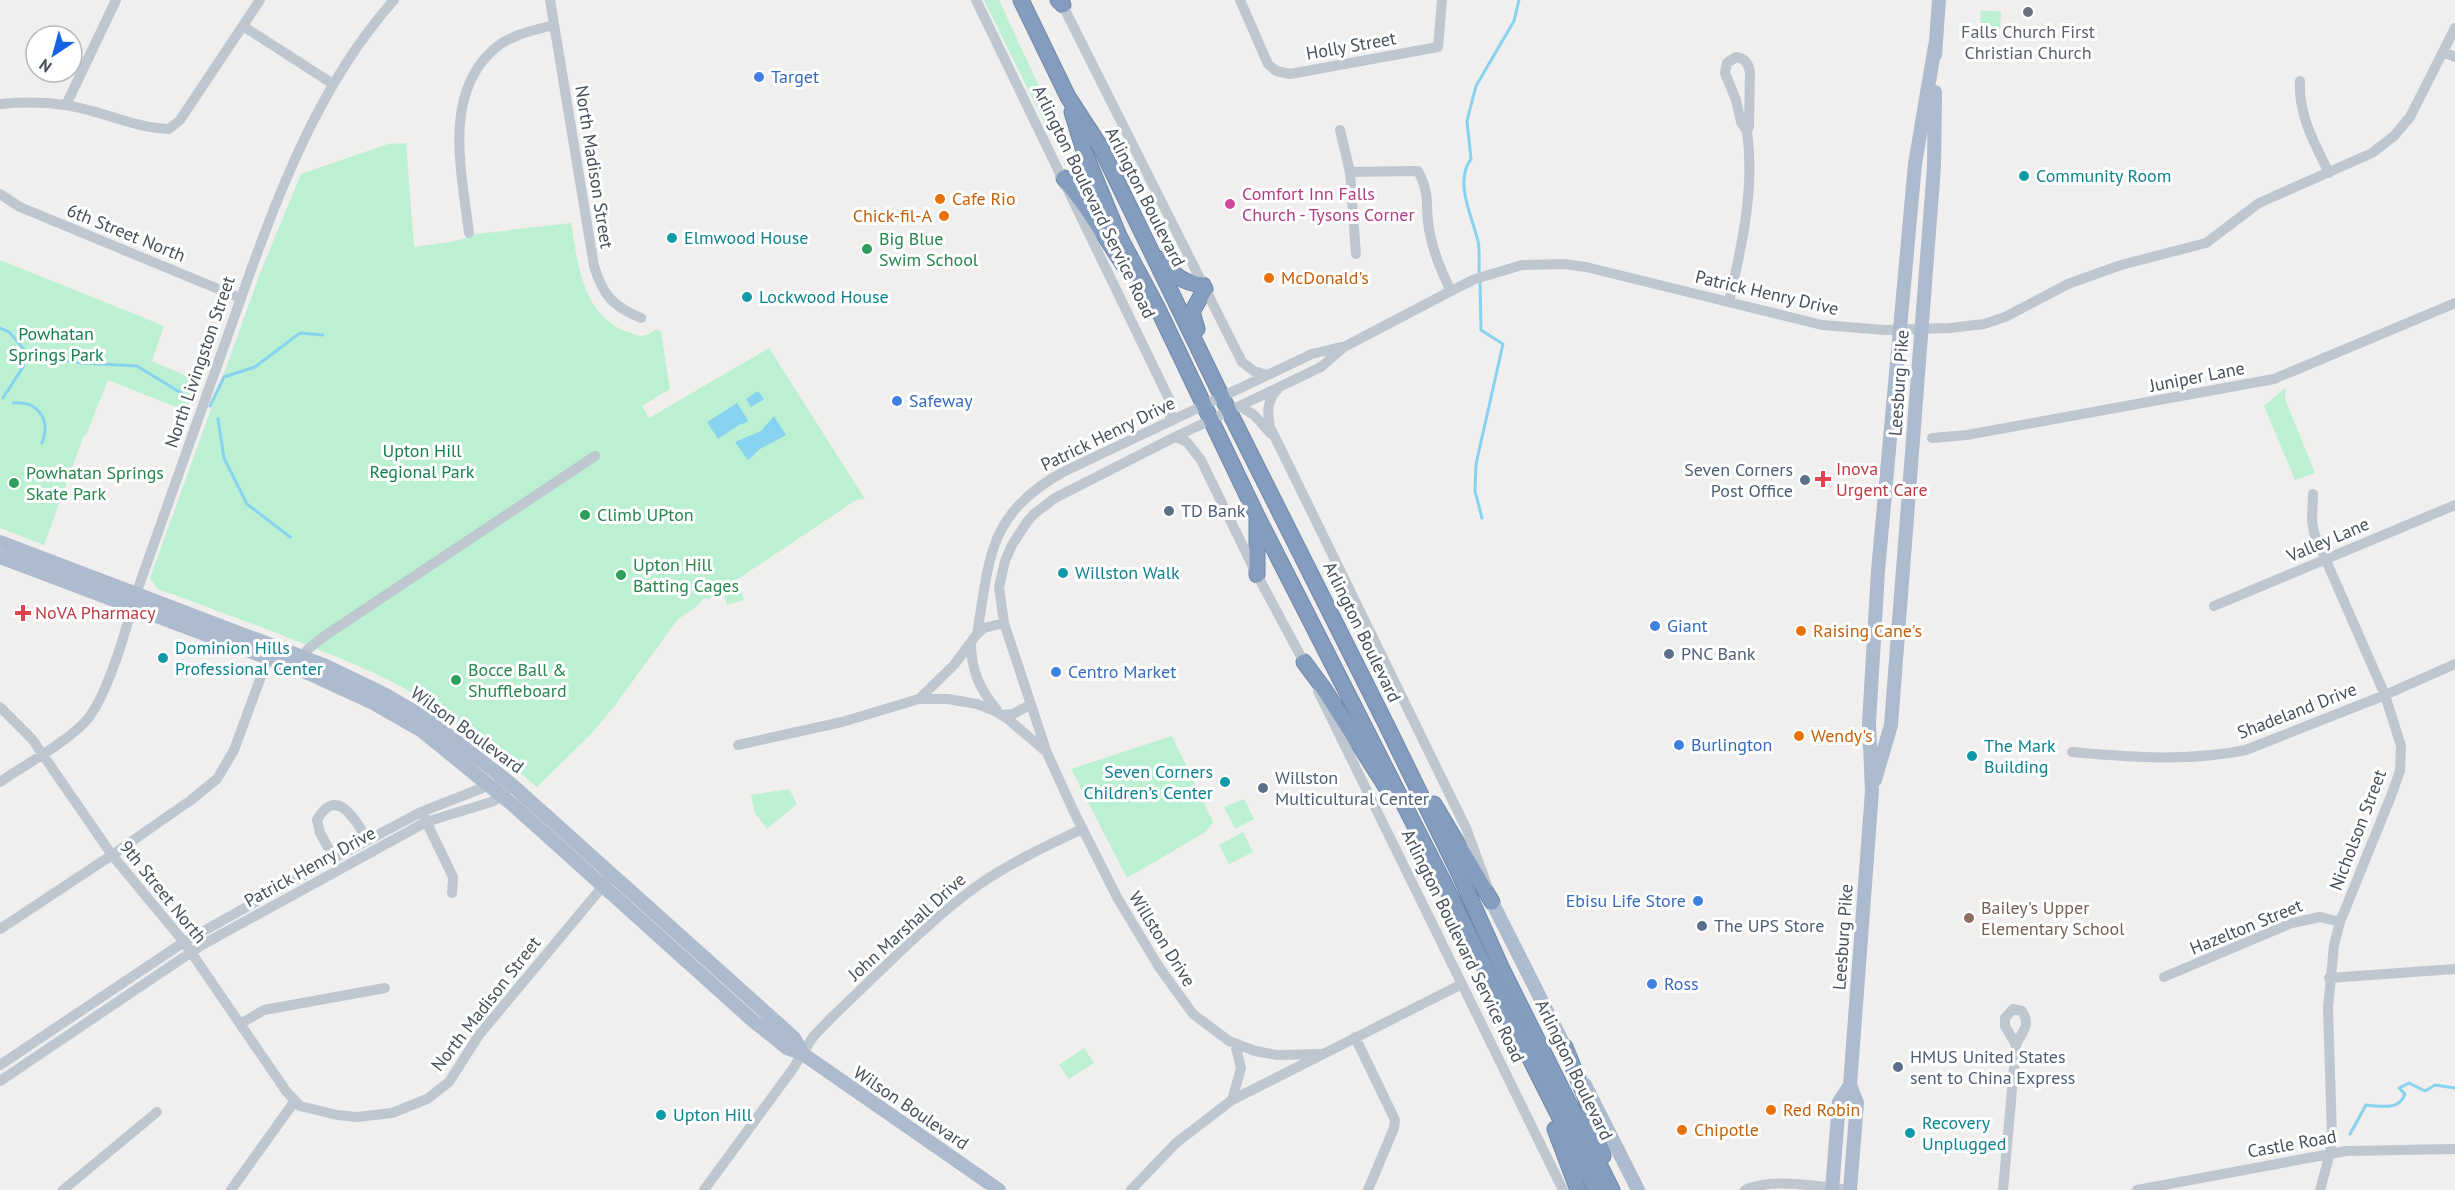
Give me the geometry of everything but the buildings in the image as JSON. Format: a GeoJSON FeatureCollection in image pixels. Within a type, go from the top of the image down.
{"type":"FeatureCollection","features":[{"type":"Feature","properties":{"kind":"highway","name":"Arlington Boulevard"},"geometry":{"type":"LineString","coordinates":[[1021,0],[1068,97],[1100,146],[1222,397],[1235,409],[1501,967],[1612,1190]]}},
{"type":"Feature","properties":{"kind":"highway","name":"Arlington Boulevard"},"geometry":{"type":"LineString","coordinates":[[1068,97],[1084,151],[1114,226],[1596,1190]]}},
{"type":"Feature","properties":{"kind":"highway"},"geometry":{"type":"LineString","coordinates":[[1064,178],[1131,276],[1156,307]]}},
{"type":"Feature","properties":{"kind":"highway"},"geometry":{"type":"LineString","coordinates":[[1142,231],[1178,278],[1204,287],[1192,312],[1207,366]]}},
{"type":"Feature","properties":{"kind":"highway"},"geometry":{"type":"LineString","coordinates":[[1256,514],[1257,575]]}},
{"type":"Feature","properties":{"kind":"highway"},"geometry":{"type":"LineString","coordinates":[[1304,662],[1324,689],[1442,879]]}},
{"type":"Feature","properties":{"kind":"highway"},"geometry":{"type":"LineString","coordinates":[[1387,726],[1492,902]]}},
{"type":"Feature","properties":{"kind":"highway"},"geometry":{"type":"LineString","coordinates":[[1488,975],[1566,1155],[1578,1190]]}},
{"type":"Feature","properties":{"kind":"highway"},"geometry":{"type":"LineString","coordinates":[[1565,1047],[1586,1099],[1612,1190]]}},
{"type":"Feature","properties":{"kind":"main road","name":"Leesburg Pike"},"geometry":{"type":"LineString","coordinates":[[1872,791],[1891,725],[1934,167],[1935,46],[1939,0]]}},
{"type":"Feature","properties":{"kind":"main road","name":"Leesburg Pike"},"geometry":{"type":"LineString","coordinates":[[1850,1190],[1857,1103],[1850,1085],[1872,791],[1869,723],[1878,571],[1915,164],[1935,46]]}},
{"type":"Feature","properties":{"kind":"main road","name":"Wilson Boulevard"},"geometry":{"type":"LineString","coordinates":[[0,542],[134,600],[270,652],[390,712],[422,731],[607,880],[783,1028],[794,1038],[803,1054],[999,1190]]}},
{"type":"Feature","properties":{"kind":"main road","name":"Wilson Boulevard"},"geometry":{"type":"LineString","coordinates":[[0,557],[134,600]]}},
{"type":"Feature","properties":{"kind":"main road","name":"Wilson Boulevard"},"geometry":{"type":"LineString","coordinates":[[270,652],[302,657],[358,681],[429,720],[512,784],[607,880]]}},
{"type":"Feature","properties":{"kind":"main road"},"geometry":{"type":"LineString","coordinates":[[1492,902],[1638,1190]]}},
{"type":"Feature","properties":{"kind":"main road","name":"Leesburg Pike"},"geometry":{"type":"LineString","coordinates":[[1832,1189],[1839,1102],[1850,1085]]}},
{"type":"Feature","properties":{"kind":"street"},"geometry":{"type":"LineString","coordinates":[[0,104],[20,102],[66,105],[141,125],[169,129],[180,120],[260,0]]}},
{"type":"Feature","properties":{"kind":"street","name":"North Livingston Street"},"geometry":{"type":"LineString","coordinates":[[0,782],[84,723],[94,709],[128,625],[134,600],[265,228],[296,158],[333,84],[394,0]]}},
{"type":"Feature","properties":{"kind":"street","name":"North Madison Street"},"geometry":{"type":"LineString","coordinates":[[550,0],[594,266],[600,287],[613,304],[641,318]]}},
{"type":"Feature","properties":{"kind":"street","name":"Arlington Boulevard Service Road"},"geometry":{"type":"LineString","coordinates":[[976,0],[1171,403],[1170,421]]}},
{"type":"Feature","properties":{"kind":"street","name":"Holly Street"},"geometry":{"type":"LineString","coordinates":[[1240,0],[1271,67],[1282,74],[1290,74],[1438,47],[1442,0]]}},
{"type":"Feature","properties":{"kind":"street"},"geometry":{"type":"LineString","coordinates":[[66,105],[111,2]]}},
{"type":"Feature","properties":{"kind":"street"},"geometry":{"type":"LineString","coordinates":[[1061,2],[1242,362],[1254,371],[1267,375]]}},
{"type":"Feature","properties":{"kind":"street"},"geometry":{"type":"LineString","coordinates":[[469,233],[461,162],[461,106],[469,82],[495,49],[530,31],[554,25]]}},
{"type":"Feature","properties":{"kind":"street"},"geometry":{"type":"LineString","coordinates":[[243,26],[333,84]]}},
{"type":"Feature","properties":{"kind":"street","name":"Patrick Henry Drive"},"geometry":{"type":"LineString","coordinates":[[1047,753],[1004,623],[999,587],[1005,561],[1018,536],[1034,514],[1055,498],[1321,367],[1344,347],[1451,291],[1496,272],[1522,265],[1564,264],[1586,267],[1822,325],[1868,330],[1900,330],[1959,327],[2001,319],[2068,284],[2121,265],[2206,243],[2259,203],[2373,153],[2394,136],[2410,117],[2455,28]]}},
{"type":"Feature","properties":{"kind":"street"},"geometry":{"type":"LineString","coordinates":[[2444,52],[2455,57]]}},
{"type":"Feature","properties":{"kind":"street"},"geometry":{"type":"LineString","coordinates":[[1730,302],[1743,239],[1750,184],[1747,130],[1749,127],[1750,73],[1745,60],[1736,57],[1727,63],[1725,73],[1736,100],[1741,122],[1747,130]]}},
{"type":"Feature","properties":{"kind":"street"},"geometry":{"type":"LineString","coordinates":[[2300,81],[2299,95],[2303,115],[2329,173]]}},
{"type":"Feature","properties":{"kind":"street"},"geometry":{"type":"LineString","coordinates":[[1341,130],[1350,172],[1356,254]]}},
{"type":"Feature","properties":{"kind":"street"},"geometry":{"type":"LineString","coordinates":[[1350,172],[1418,171],[1427,193],[1429,232],[1434,253],[1451,291]]}},
{"type":"Feature","properties":{"kind":"street","name":"6th Street North"},"geometry":{"type":"LineString","coordinates":[[0,194],[20,207],[240,298]]}},
{"type":"Feature","properties":{"kind":"street","name":"Juniper Lane"},"geometry":{"type":"LineString","coordinates":[[1932,438],[1967,435],[2274,380],[2455,303]]}},
{"type":"Feature","properties":{"kind":"street","name":"Patrick Henry Drive"},"geometry":{"type":"LineString","coordinates":[[1002,715],[980,687],[971,656],[992,546],[1003,525],[1020,502],[1045,482],[1170,421],[1312,354],[1344,347]]}},
{"type":"Feature","properties":{"kind":"street"},"geometry":{"type":"LineString","coordinates":[[1280,387],[1272,396],[1268,416],[1270,427],[1478,856],[1492,902]]}},
{"type":"Feature","properties":{"kind":"street"},"geometry":{"type":"LineString","coordinates":[[1235,409],[1266,428],[1280,448]]}},
{"type":"Feature","properties":{"kind":"street","name":"Arlington Boulevard Service Road"},"geometry":{"type":"LineString","coordinates":[[1175,437],[1187,442],[1201,460],[1257,575],[1304,662],[1563,1190]]}},
{"type":"Feature","properties":{"kind":"street"},"geometry":{"type":"LineString","coordinates":[[302,657],[308,649],[326,635],[595,456]]}},
{"type":"Feature","properties":{"kind":"street","name":"Nicholson Street"},"geometry":{"type":"LineString","coordinates":[[2313,494],[2314,533],[2385,695],[2401,746],[2400,771],[2340,922],[2334,945],[2330,978],[2332,1136],[2320,1190]]}},
{"type":"Feature","properties":{"kind":"street","name":"Valley Lane"},"geometry":{"type":"LineString","coordinates":[[2214,606],[2455,505]]}},
{"type":"Feature","properties":{"kind":"street"},"geometry":{"type":"LineString","coordinates":[[974,638],[984,628],[1004,623]]}},
{"type":"Feature","properties":{"kind":"street","name":"Patrick Henry Drive"},"geometry":{"type":"LineString","coordinates":[[919,699],[954,665],[974,638]]}},
{"type":"Feature","properties":{"kind":"street"},"geometry":{"type":"LineString","coordinates":[[0,929],[192,800],[217,779],[234,750],[270,652]]}},
{"type":"Feature","properties":{"kind":"street","name":"Shadeland Drive"},"geometry":{"type":"LineString","coordinates":[[2072,752],[2162,759],[2222,755],[2246,750],[2385,695],[2455,664]]}},
{"type":"Feature","properties":{"kind":"street","name":"Patrick Henry Drive"},"geometry":{"type":"LineString","coordinates":[[738,745],[842,722],[919,699],[977,704],[1002,715],[1024,731],[1047,753]]}},
{"type":"Feature","properties":{"kind":"street"},"geometry":{"type":"LineString","coordinates":[[1002,715],[1012,714],[1030,705]]}},
{"type":"Feature","properties":{"kind":"street","name":"9th Street North"},"geometry":{"type":"LineString","coordinates":[[0,707],[20,725],[112,855],[184,942],[294,1102]]}},
{"type":"Feature","properties":{"kind":"street","name":"Willston Drive"},"geometry":{"type":"LineString","coordinates":[[1047,753],[1118,899],[1181,1000],[1206,1026],[1235,1044],[1277,1055],[1321,1054]]}},
{"type":"Feature","properties":{"kind":"street"},"geometry":{"type":"LineString","coordinates":[[503,796],[512,784]]}},
{"type":"Feature","properties":{"kind":"street","name":"Patrick Henry Drive"},"geometry":{"type":"LineString","coordinates":[[0,1065],[184,942],[334,858],[421,812],[490,785],[512,784]]}},
{"type":"Feature","properties":{"kind":"street","name":"Patrick Henry Drive"},"geometry":{"type":"LineString","coordinates":[[0,1081],[190,952],[426,822],[491,802],[503,796]]}},
{"type":"Feature","properties":{"kind":"street","name":"Patrick Henry Drive"},"geometry":{"type":"LineString","coordinates":[[334,858],[320,833],[317,820],[323,810],[330,805],[340,806],[350,813],[368,840]]}},
{"type":"Feature","properties":{"kind":"street"},"geometry":{"type":"LineString","coordinates":[[421,812],[453,877],[452,893]]}},
{"type":"Feature","properties":{"kind":"street","name":"John Marshall Drive"},"geometry":{"type":"LineString","coordinates":[[704,1190],[803,1054],[815,1034],[831,1018],[948,909],[1004,868],[1082,829]]}},
{"type":"Feature","properties":{"kind":"street","name":"North Madison Street"},"geometry":{"type":"LineString","coordinates":[[294,1102],[304,1107],[334,1114],[362,1117],[401,1110],[431,1096],[449,1082],[479,1035],[607,880]]}},
{"type":"Feature","properties":{"kind":"street","name":"Hazelton Street"},"geometry":{"type":"LineString","coordinates":[[2164,977],[2292,923],[2320,917],[2340,922]]}},
{"type":"Feature","properties":{"kind":"street"},"geometry":{"type":"LineString","coordinates":[[2330,978],[2455,969]]}},
{"type":"Feature","properties":{"kind":"street"},"geometry":{"type":"LineString","coordinates":[[1131,1190],[1176,1143],[1232,1100],[1462,984]]}},
{"type":"Feature","properties":{"kind":"street"},"geometry":{"type":"LineString","coordinates":[[240,1024],[264,1010],[385,988]]}},
{"type":"Feature","properties":{"kind":"street"},"geometry":{"type":"LineString","coordinates":[[1355,1037],[1395,1120],[1394,1128],[1368,1190]]}},
{"type":"Feature","properties":{"kind":"street"},"geometry":{"type":"LineString","coordinates":[[1232,1100],[1241,1068],[1235,1044]]}},
{"type":"Feature","properties":{"kind":"street"},"geometry":{"type":"LineString","coordinates":[[2002,1190],[2016,1045]]}},
{"type":"Feature","properties":{"kind":"street"},"geometry":{"type":"LineString","coordinates":[[231,1190],[294,1102]]}},
{"type":"Feature","properties":{"kind":"street"},"geometry":{"type":"LineString","coordinates":[[63,1190],[158,1112]]}},
{"type":"Feature","properties":{"kind":"street","name":"Castle Road"},"geometry":{"type":"LineString","coordinates":[[2137,1190],[2330,1153],[2455,1149]]}},
{"type":"Feature","properties":{"kind":"street"},"geometry":{"type":"LineString","coordinates":[[1745,1190],[1753,1186],[1768,1184],[1850,1190]]}},
{"type":"Feature","properties":{"kind":"green space"},"geometry":{"type":"Polygon","coordinates":[[[984,0],[999,0],[1054,119],[1057,128],[1055,135],[1049,132],[984,0]]]}},
{"type":"Feature","properties":{"kind":"green space"},"geometry":{"type":"Polygon","coordinates":[[[1981,10],[2001,12],[2000,29],[1980,27],[1981,10]]]}},
{"type":"Feature","properties":{"kind":"green space","name":"Upton Hill Regional Park"},"geometry":{"type":"Polygon","coordinates":[[[406,143],[414,247],[456,241],[477,234],[571,223],[580,272],[593,303],[602,315],[614,325],[634,334],[647,335],[656,329],[661,332],[670,389],[642,406],[649,418],[769,348],[865,499],[856,500],[708,599],[704,598],[696,607],[678,619],[593,732],[537,787],[471,733],[400,686],[325,652],[157,589],[150,578],[261,271],[301,174],[388,144],[406,143]]]}},
{"type":"Feature","properties":{"kind":"green space","name":"Powhatan Springs Park"},"geometry":{"type":"Polygon","coordinates":[[[0,260],[164,326],[152,361],[198,381],[186,411],[108,380],[86,435],[84,435],[44,545],[0,528],[0,260]]]}},
{"type":"Feature","properties":{"kind":"green space"},"geometry":{"type":"Polygon","coordinates":[[[2286,387],[2285,399],[2315,473],[2295,480],[2264,406],[2286,387]]]}},
{"type":"Feature","properties":{"kind":"green space"},"geometry":{"type":"Polygon","coordinates":[[[739,585],[744,600],[727,605],[723,591],[739,585]]]}},
{"type":"Feature","properties":{"kind":"green space"},"geometry":{"type":"Polygon","coordinates":[[[1172,736],[1213,822],[1207,831],[1127,878],[1071,769],[1172,736]]]}},
{"type":"Feature","properties":{"kind":"green space"},"geometry":{"type":"Polygon","coordinates":[[[789,789],[797,804],[767,829],[755,813],[751,795],[789,789]]]}},
{"type":"Feature","properties":{"kind":"green space"},"geometry":{"type":"Polygon","coordinates":[[[1244,799],[1254,819],[1235,829],[1224,807],[1244,799]]]}},
{"type":"Feature","properties":{"kind":"green space"},"geometry":{"type":"Polygon","coordinates":[[[1243,832],[1253,852],[1229,864],[1219,845],[1243,832]]]}},
{"type":"Feature","properties":{"kind":"green space"},"geometry":{"type":"Polygon","coordinates":[[[1084,1048],[1094,1063],[1069,1079],[1059,1065],[1084,1048]]]}},
{"type":"Feature","properties":{"kind":"water"},"geometry":{"type":"Polygon","coordinates":[[[758,391],[764,399],[751,407],[746,399],[758,391]]]}},
{"type":"Feature","properties":{"kind":"water"},"geometry":{"type":"Polygon","coordinates":[[[737,403],[748,420],[747,422],[718,439],[707,422],[737,403]]]}},
{"type":"Feature","properties":{"kind":"water"},"geometry":{"type":"Polygon","coordinates":[[[774,416],[786,435],[760,449],[748,460],[735,442],[761,431],[774,416]]]}},
{"type":"Feature","properties":{"kind":"waterway"},"geometry":{"type":"LineString","coordinates":[[1479,274],[1478,241],[1464,188],[1466,168],[1471,159],[1467,121],[1476,86],[1514,21],[1519,0]]}},
{"type":"Feature","properties":{"kind":"waterway"},"geometry":{"type":"LineString","coordinates":[[1480,281],[1481,330],[1503,344],[1476,464],[1475,491],[1482,518]]}},
{"type":"Feature","properties":{"kind":"waterway"},"geometry":{"type":"LineString","coordinates":[[0,328],[9,332],[30,356],[82,363],[137,366],[191,399]]}},
{"type":"Feature","properties":{"kind":"waterway"},"geometry":{"type":"LineString","coordinates":[[210,406],[224,377],[255,367],[300,333],[323,335]]}},
{"type":"Feature","properties":{"kind":"waterway"},"geometry":{"type":"LineString","coordinates":[[3,398],[23,367],[25,352]]}},
{"type":"Feature","properties":{"kind":"waterway"},"geometry":{"type":"LineString","coordinates":[[13,403],[30,405],[41,414],[45,427],[42,443]]}},
{"type":"Feature","properties":{"kind":"waterway"},"geometry":{"type":"LineString","coordinates":[[218,419],[224,458],[247,504],[290,537]]}},
{"type":"Feature","properties":{"kind":"waterway"},"geometry":{"type":"LineString","coordinates":[[2350,1134],[2366,1105],[2389,1106],[2398,1103],[2405,1094],[2399,1088],[2409,1083],[2425,1091],[2435,1085],[2455,1088]]}},
{"type":"Feature","properties":{"kind":"place","name":"Falls Church First Christian Church"},"geometry":{"type":"Point","coordinates":[2028,12]}},
{"type":"Feature","properties":{"kind":"place","name":"Target"},"geometry":{"type":"Point","coordinates":[759,77]}},
{"type":"Feature","properties":{"kind":"place","name":"Community Room"},"geometry":{"type":"Point","coordinates":[2024,176]}},
{"type":"Feature","properties":{"kind":"place","name":"Cafe Rio"},"geometry":{"type":"Point","coordinates":[940,199]}},
{"type":"Feature","properties":{"kind":"place","name":"Comfort Inn Falls Church - Tysons Corner"},"geometry":{"type":"Point","coordinates":[1230,204]}},
{"type":"Feature","properties":{"kind":"place","name":"Chick-fil-A"},"geometry":{"type":"Point","coordinates":[944,216]}},
{"type":"Feature","properties":{"kind":"place","name":"Elmwood House"},"geometry":{"type":"Point","coordinates":[672,238]}},
{"type":"Feature","properties":{"kind":"place","name":"Big Blue Swim School"},"geometry":{"type":"Point","coordinates":[867,249]}},
{"type":"Feature","properties":{"kind":"place","name":"McDonald's"},"geometry":{"type":"Point","coordinates":[1269,278]}},
{"type":"Feature","properties":{"kind":"place","name":"Lockwood House"},"geometry":{"type":"Point","coordinates":[747,297]}},
{"type":"Feature","properties":{"kind":"place","name":"Safeway"},"geometry":{"type":"Point","coordinates":[897,401]}},
{"type":"Feature","properties":{"kind":"place","name":"Inova Urgent Care"},"geometry":{"type":"Point","coordinates":[1823,479]}},
{"type":"Feature","properties":{"kind":"place","name":"Seven Corners Post Office"},"geometry":{"type":"Point","coordinates":[1805,480]}},
{"type":"Feature","properties":{"kind":"place","name":"Powhatan Springs Skate Park"},"geometry":{"type":"Point","coordinates":[14,483]}},
{"type":"Feature","properties":{"kind":"place","name":"TD Bank"},"geometry":{"type":"Point","coordinates":[1169,511]}},
{"type":"Feature","properties":{"kind":"place","name":"Climb UPton"},"geometry":{"type":"Point","coordinates":[585,515]}},
{"type":"Feature","properties":{"kind":"place","name":"Willston Walk"},"geometry":{"type":"Point","coordinates":[1063,573]}},
{"type":"Feature","properties":{"kind":"place","name":"Upton Hill Batting Cages"},"geometry":{"type":"Point","coordinates":[621,575]}},
{"type":"Feature","properties":{"kind":"place","name":"NoVA Pharmacy"},"geometry":{"type":"Point","coordinates":[23,613]}},
{"type":"Feature","properties":{"kind":"place","name":"Giant"},"geometry":{"type":"Point","coordinates":[1655,626]}},
{"type":"Feature","properties":{"kind":"place","name":"Raising Cane's"},"geometry":{"type":"Point","coordinates":[1801,631]}},
{"type":"Feature","properties":{"kind":"place","name":"PNC Bank"},"geometry":{"type":"Point","coordinates":[1669,654]}},
{"type":"Feature","properties":{"kind":"place","name":"Dominion Hills Professional Center"},"geometry":{"type":"Point","coordinates":[163,658]}},
{"type":"Feature","properties":{"kind":"place","name":"Centro Market"},"geometry":{"type":"Point","coordinates":[1056,672]}},
{"type":"Feature","properties":{"kind":"place","name":"Bocce Ball & Shuffleboard"},"geometry":{"type":"Point","coordinates":[456,680]}},
{"type":"Feature","properties":{"kind":"place","name":"Wendy's"},"geometry":{"type":"Point","coordinates":[1799,736]}},
{"type":"Feature","properties":{"kind":"place","name":"Burlington"},"geometry":{"type":"Point","coordinates":[1679,745]}},
{"type":"Feature","properties":{"kind":"place","name":"The Mark Building"},"geometry":{"type":"Point","coordinates":[1972,756]}},
{"type":"Feature","properties":{"kind":"place","name":"Seven Corners Children’s Center"},"geometry":{"type":"Point","coordinates":[1225,782]}},
{"type":"Feature","properties":{"kind":"place","name":"Willston Multicultural Center"},"geometry":{"type":"Point","coordinates":[1263,788]}},
{"type":"Feature","properties":{"kind":"place","name":"Ebisu Life Store"},"geometry":{"type":"Point","coordinates":[1698,901]}},
{"type":"Feature","properties":{"kind":"place","name":"Bailey's Upper Elementary School"},"geometry":{"type":"Point","coordinates":[1969,918]}},
{"type":"Feature","properties":{"kind":"place","name":"The UPS Store"},"geometry":{"type":"Point","coordinates":[1702,926]}},
{"type":"Feature","properties":{"kind":"place","name":"Ross"},"geometry":{"type":"Point","coordinates":[1652,984]}},
{"type":"Feature","properties":{"kind":"place","name":"HMUS United States sent to China Express"},"geometry":{"type":"Point","coordinates":[1898,1067]}},
{"type":"Feature","properties":{"kind":"place","name":"Red Robin"},"geometry":{"type":"Point","coordinates":[1771,1110]}},
{"type":"Feature","properties":{"kind":"place","name":"Upton Hill"},"geometry":{"type":"Point","coordinates":[661,1115]}},
{"type":"Feature","properties":{"kind":"place","name":"Chipotle"},"geometry":{"type":"Point","coordinates":[1682,1130]}},
{"type":"Feature","properties":{"kind":"place","name":"Recovery Unplugged"},"geometry":{"type":"Point","coordinates":[1910,1133]}}]}
